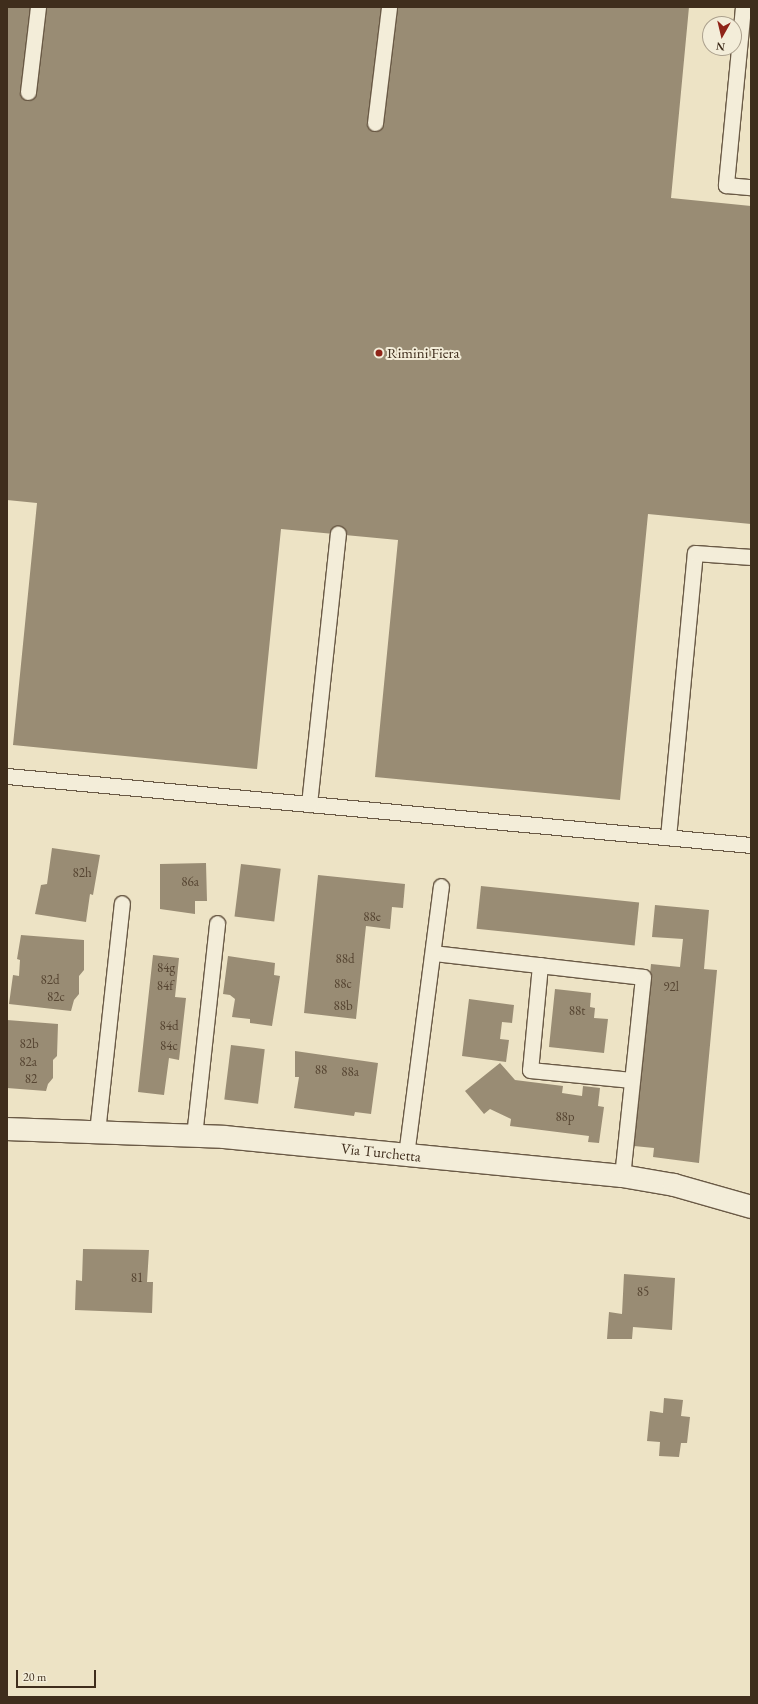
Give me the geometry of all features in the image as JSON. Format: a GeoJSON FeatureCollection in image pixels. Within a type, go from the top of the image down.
{"type":"FeatureCollection","features":[{"type":"Feature","properties":{"kind":"street","name":"Via Turchetta"},"geometry":{"type":"LineString","coordinates":[[7,1129],[224,1137],[622,1176],[674,1185],[751,1207]]}},
{"type":"Feature","properties":{"kind":"lane"},"geometry":{"type":"LineString","coordinates":[[28,92],[38,7]]}},
{"type":"Feature","properties":{"kind":"lane"},"geometry":{"type":"LineString","coordinates":[[375,124],[389,7]]}},
{"type":"Feature","properties":{"kind":"lane"},"geometry":{"type":"LineString","coordinates":[[743,7],[726,185],[751,187]]}},
{"type":"Feature","properties":{"kind":"lane"},"geometry":{"type":"LineString","coordinates":[[308,804],[338,534]]}},
{"type":"Feature","properties":{"kind":"lane"},"geometry":{"type":"LineString","coordinates":[[668,837],[695,553],[751,557]]}},
{"type":"Feature","properties":{"kind":"lane"},"geometry":{"type":"LineString","coordinates":[[7,776],[751,845]]}},
{"type":"Feature","properties":{"kind":"lane"},"geometry":{"type":"LineString","coordinates":[[406,1155],[441,886]]}},
{"type":"Feature","properties":{"kind":"lane"},"geometry":{"type":"LineString","coordinates":[[97,1132],[122,903]]}},
{"type":"Feature","properties":{"kind":"lane"},"geometry":{"type":"LineString","coordinates":[[194,1136],[217,923]]}},
{"type":"Feature","properties":{"kind":"lane"},"geometry":{"type":"LineString","coordinates":[[433,953],[643,977],[622,1176]]}},
{"type":"Feature","properties":{"kind":"lane"},"geometry":{"type":"LineString","coordinates":[[540,965],[530,1070],[632,1080]]}},
{"type":"Feature","properties":{"kind":"building","name":"Rimini Fiera"},"geometry":{"type":"Polygon","coordinates":[[[7,7],[689,7],[671,198],[751,206],[751,524],[648,514],[620,800],[375,777],[398,540],[281,529],[257,769],[13,745],[37,503],[7,500],[7,7]]]}},
{"type":"Feature","properties":{"kind":"building"},"geometry":{"type":"Polygon","coordinates":[[[52,848],[100,855],[93,895],[90,894],[86,922],[35,914],[41,885],[47,884],[52,848]]]}},
{"type":"Feature","properties":{"kind":"building"},"geometry":{"type":"Polygon","coordinates":[[[206,863],[207,901],[195,901],[195,914],[160,909],[160,864],[206,863]]]}},
{"type":"Feature","properties":{"kind":"building"},"geometry":{"type":"Polygon","coordinates":[[[241,864],[281,869],[274,921],[235,917],[241,864]]]}},
{"type":"Feature","properties":{"kind":"building"},"geometry":{"type":"Polygon","coordinates":[[[318,875],[405,884],[403,908],[392,907],[390,929],[366,926],[356,1019],[304,1013],[318,875]]]}},
{"type":"Feature","properties":{"kind":"building"},"geometry":{"type":"Polygon","coordinates":[[[481,886],[639,903],[635,945],[477,929],[481,886]]]}},
{"type":"Feature","properties":{"kind":"building"},"geometry":{"type":"Polygon","coordinates":[[[655,905],[709,910],[704,969],[717,970],[699,1163],[653,1157],[654,1148],[634,1146],[651,964],[680,967],[683,939],[652,937],[655,905]]]}},
{"type":"Feature","properties":{"kind":"building"},"geometry":{"type":"Polygon","coordinates":[[[21,935],[84,940],[84,970],[79,976],[79,994],[74,1000],[71,1011],[9,1004],[13,975],[19,976],[20,960],[17,959],[21,935]]]}},
{"type":"Feature","properties":{"kind":"building"},"geometry":{"type":"Polygon","coordinates":[[[153,955],[179,958],[175,997],[186,998],[179,1060],[169,1058],[164,1095],[138,1092],[153,955]]]}},
{"type":"Feature","properties":{"kind":"building"},"geometry":{"type":"Polygon","coordinates":[[[228,956],[275,963],[274,975],[280,976],[272,1026],[250,1023],[250,1019],[232,1017],[235,999],[230,995],[223,994],[228,956]]]}},
{"type":"Feature","properties":{"kind":"building"},"geometry":{"type":"Polygon","coordinates":[[[555,989],[591,993],[590,1007],[595,1008],[594,1018],[608,1019],[604,1053],[549,1047],[555,989]]]}},
{"type":"Feature","properties":{"kind":"building"},"geometry":{"type":"Polygon","coordinates":[[[469,999],[514,1005],[512,1023],[502,1022],[500,1039],[509,1040],[506,1062],[462,1056],[469,999]]]}},
{"type":"Feature","properties":{"kind":"building"},"geometry":{"type":"Polygon","coordinates":[[[7,1020],[58,1024],[57,1056],[53,1060],[53,1078],[48,1084],[46,1091],[7,1088],[7,1020]]]}},
{"type":"Feature","properties":{"kind":"building"},"geometry":{"type":"Polygon","coordinates":[[[231,1045],[265,1049],[258,1104],[224,1100],[231,1045]]]}},
{"type":"Feature","properties":{"kind":"building"},"geometry":{"type":"Polygon","coordinates":[[[295,1051],[378,1063],[371,1114],[355,1112],[354,1116],[294,1108],[299,1077],[295,1077],[295,1051]]]}},
{"type":"Feature","properties":{"kind":"building"},"geometry":{"type":"Polygon","coordinates":[[[500,1063],[515,1080],[563,1086],[562,1093],[582,1096],[583,1086],[600,1088],[598,1106],[604,1107],[599,1143],[588,1142],[589,1136],[510,1126],[511,1119],[490,1109],[484,1114],[465,1091],[500,1063]]]}},
{"type":"Feature","properties":{"kind":"building"},"geometry":{"type":"Polygon","coordinates":[[[83,1249],[149,1250],[147,1282],[153,1282],[152,1313],[75,1310],[76,1280],[82,1281],[83,1249]]]}},
{"type":"Feature","properties":{"kind":"building"},"geometry":{"type":"Polygon","coordinates":[[[624,1274],[675,1278],[672,1330],[633,1327],[632,1339],[607,1339],[609,1312],[622,1314],[624,1274]]]}},
{"type":"Feature","properties":{"kind":"building"},"geometry":{"type":"Polygon","coordinates":[[[664,1398],[683,1400],[681,1416],[690,1417],[687,1443],[681,1443],[679,1457],[659,1456],[660,1442],[647,1441],[650,1411],[663,1413],[664,1398]]]}},
{"type":"Feature","properties":{"kind":"place","name":"Rimini Fiera"},"geometry":{"type":"Point","coordinates":[379,353]}}]}
